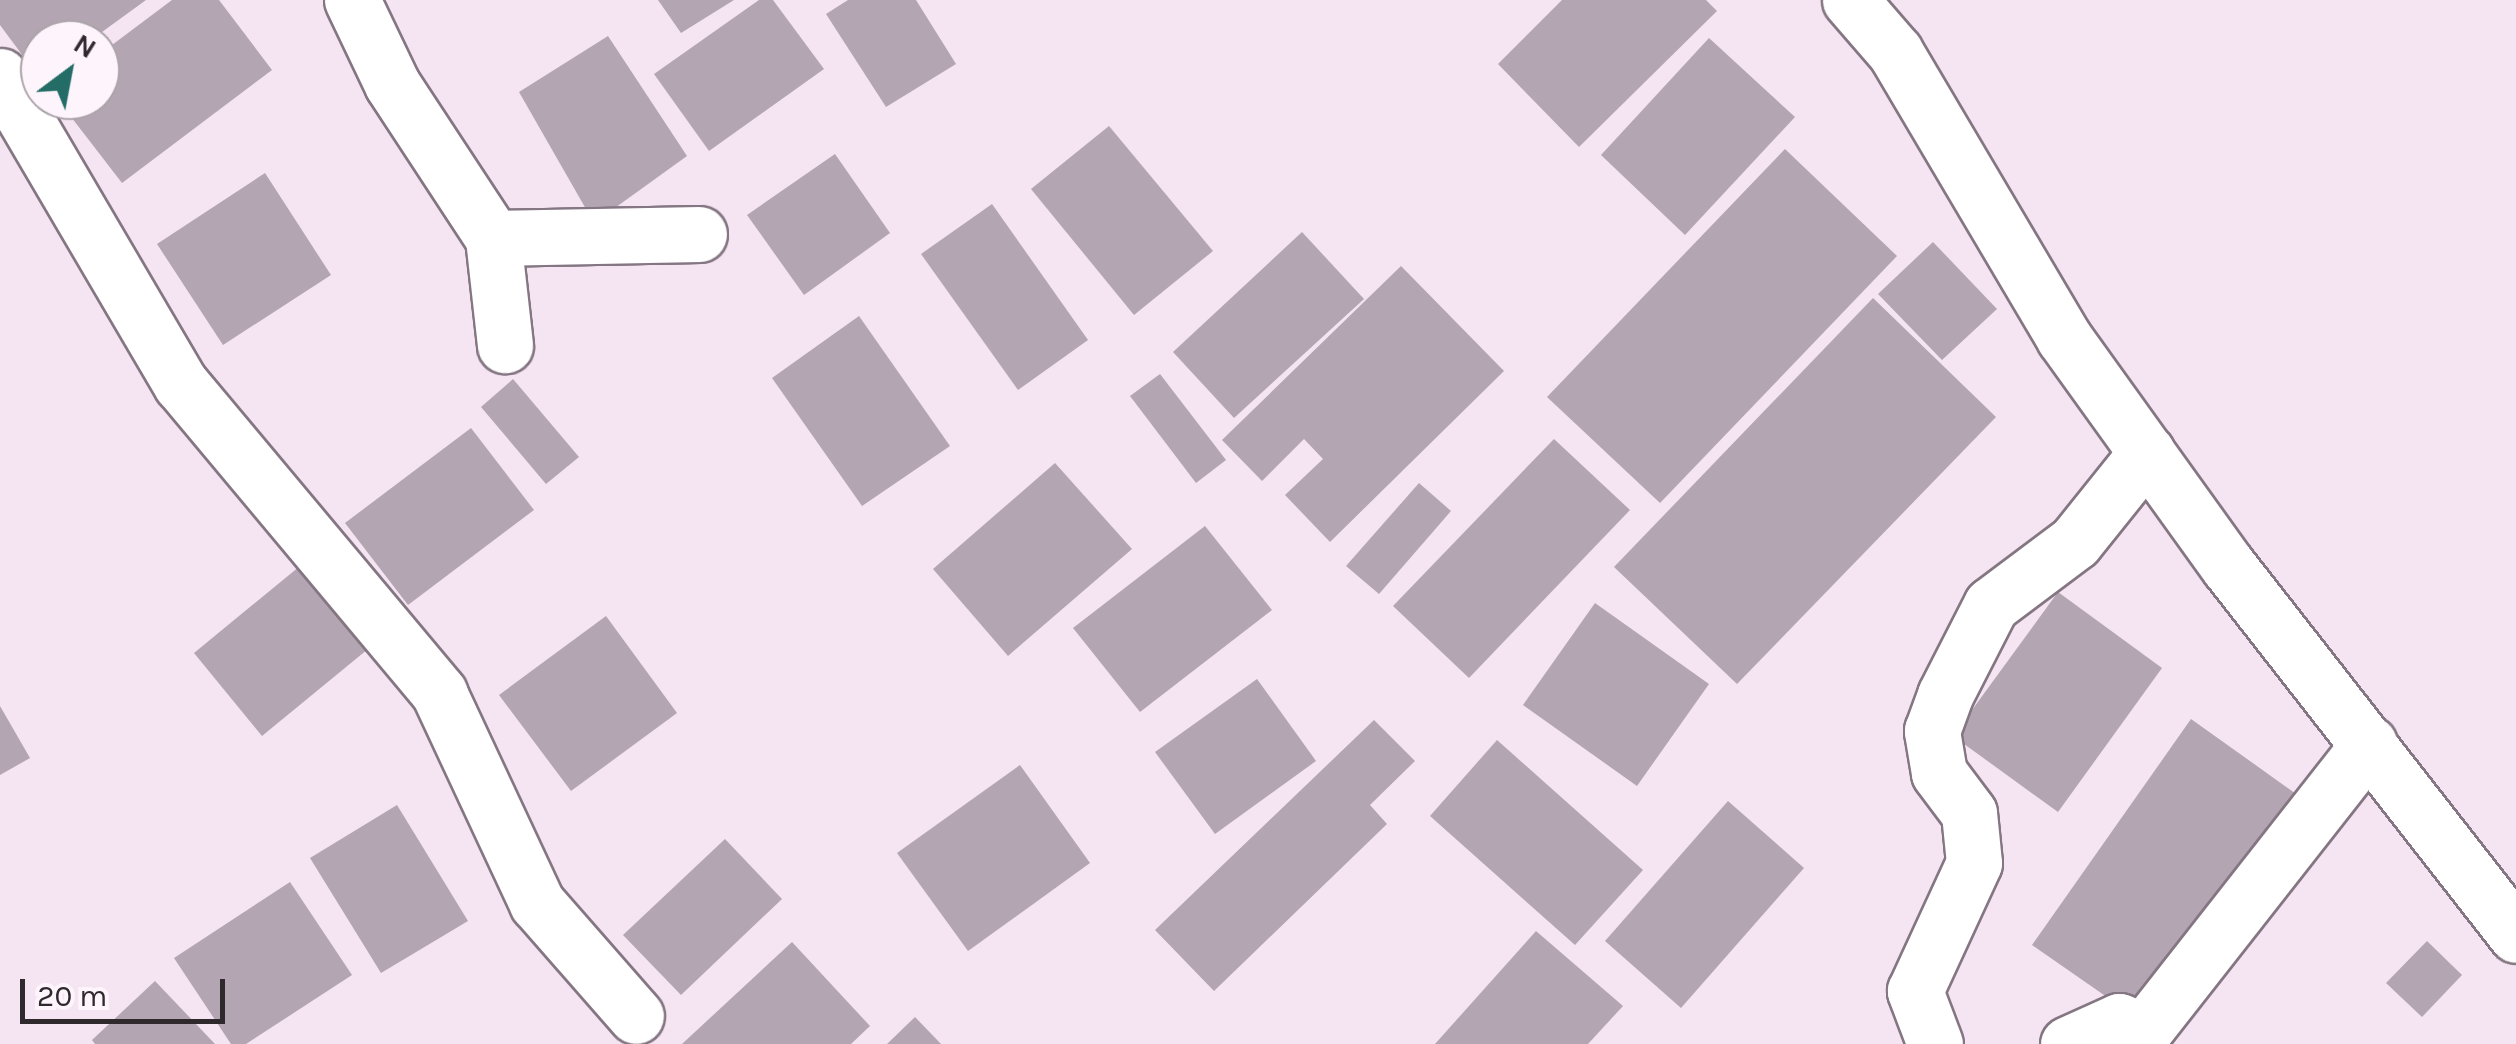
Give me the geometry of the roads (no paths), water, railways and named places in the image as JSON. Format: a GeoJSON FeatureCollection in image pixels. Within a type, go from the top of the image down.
{"type":"FeatureCollection","features":[{"type":"Feature","properties":{"kind":"street"},"geometry":{"type":"LineString","coordinates":[[352,0],[392,84],[493,238],[505,345]]}},
{"type":"Feature","properties":{"kind":"street"},"geometry":{"type":"LineString","coordinates":[[1850,0],[1895,52],[2064,338],[2516,936]]}},
{"type":"Feature","properties":{"kind":"street"},"geometry":{"type":"LineString","coordinates":[[0,76],[181,384],[439,693],[536,903],[636,1016]]}},
{"type":"Feature","properties":{"kind":"street"},"geometry":{"type":"LineString","coordinates":[[493,238],[700,234]]}},
{"type":"Feature","properties":{"kind":"street"},"geometry":{"type":"LineString","coordinates":[[1935,1044],[1916,991],[1974,863],[1969,813],[1938,773],[1932,732],[1944,695],[1992,605],[2075,542],[2147,452]]}},
{"type":"Feature","properties":{"kind":"street"},"geometry":{"type":"LineString","coordinates":[[2068,1044],[2119,1020],[2144,1031],[2369,744]]}}]}
